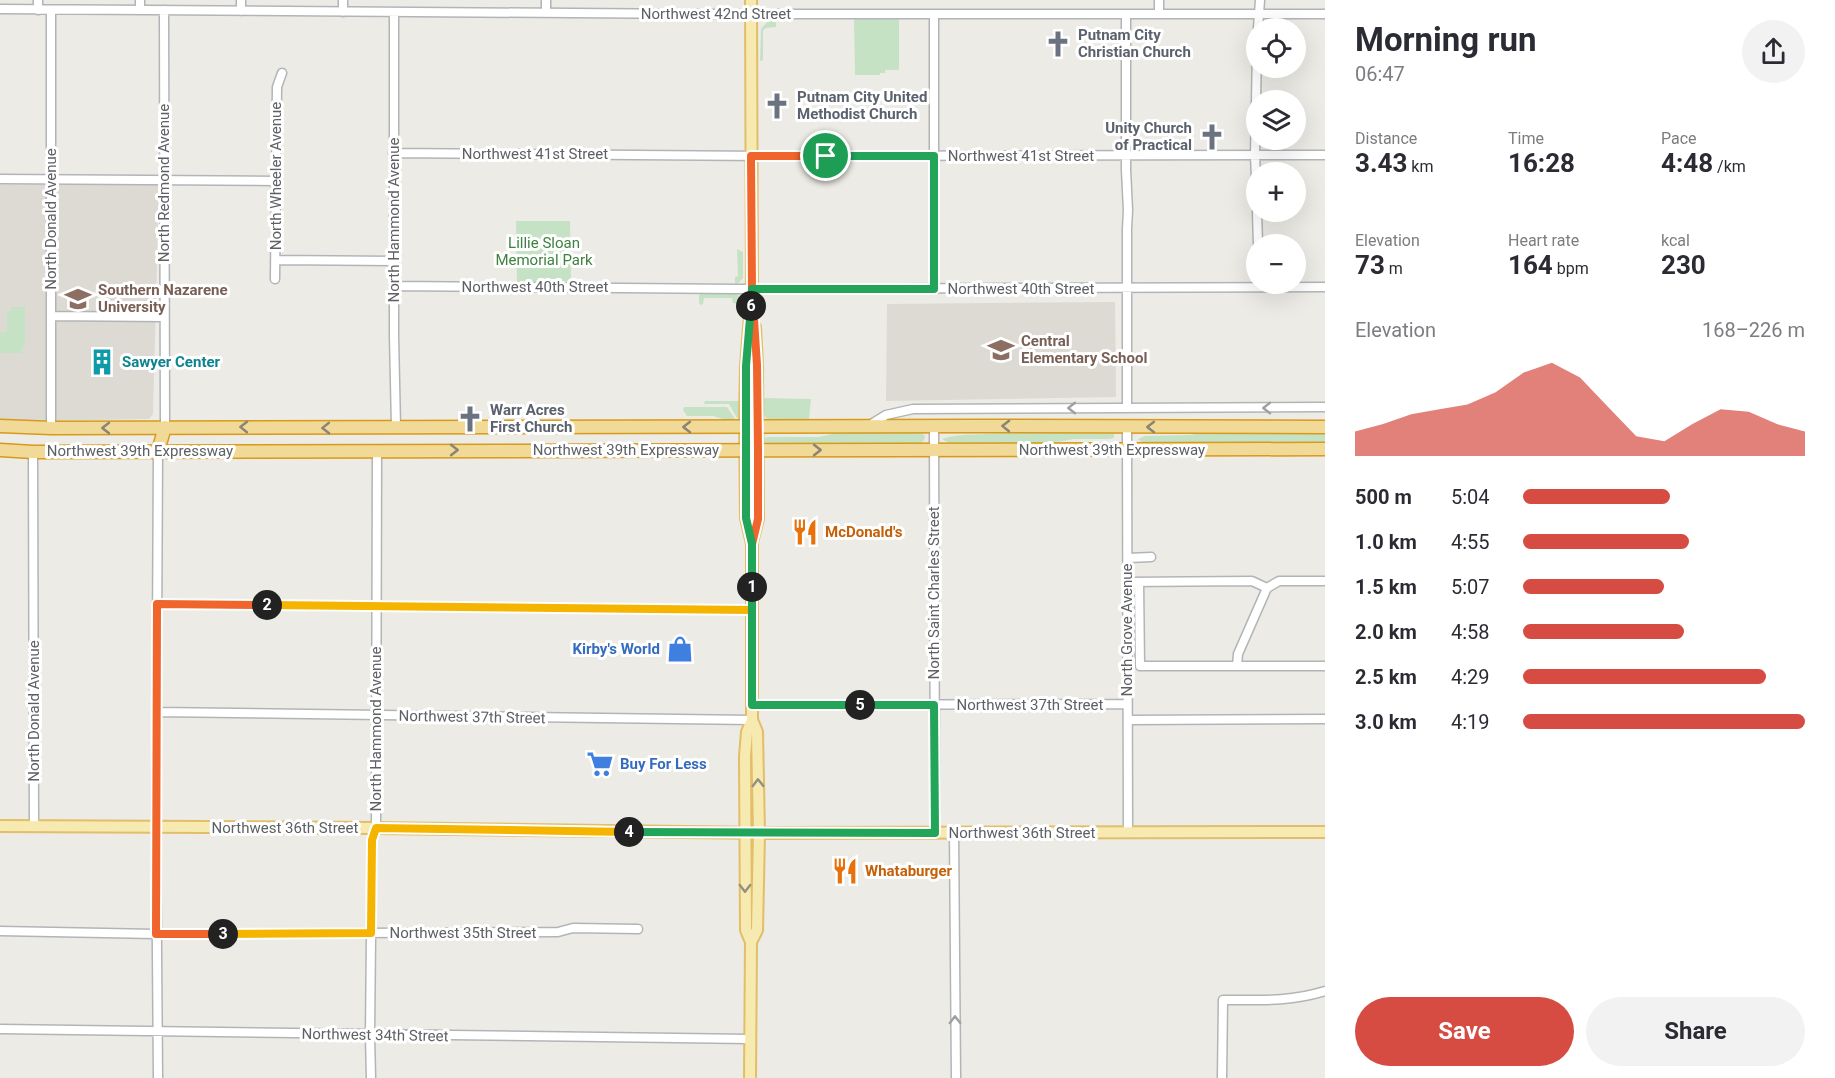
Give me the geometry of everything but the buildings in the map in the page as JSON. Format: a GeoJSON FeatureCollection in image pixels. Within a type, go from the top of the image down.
{"type":"FeatureCollection","features":[{"type":"Feature","properties":{"kind":"highway","name":"Northwest 39th Expressway"},"geometry":{"type":"LineString","coordinates":[[0,426],[51,428],[1325,427]]}},
{"type":"Feature","properties":{"kind":"highway"},"geometry":{"type":"LineString","coordinates":[[158,451],[165,427]]}},
{"type":"Feature","properties":{"kind":"highway"},"geometry":{"type":"LineString","coordinates":[[377,427],[377,450]]}},
{"type":"Feature","properties":{"kind":"highway"},"geometry":{"type":"LineString","coordinates":[[396,427],[396,450]]}},
{"type":"Feature","properties":{"kind":"highway"},"geometry":{"type":"LineString","coordinates":[[275,428],[275,450]]}},
{"type":"Feature","properties":{"kind":"highway","name":"Northwest 39th Expressway"},"geometry":{"type":"LineString","coordinates":[[0,450],[33,452],[1325,449]]}},
{"type":"Feature","properties":{"kind":"main road"},"geometry":{"type":"LineString","coordinates":[[750,1078],[751,942],[746,930],[745,833],[747,732],[752,720],[752,544],[746,518],[757,365],[752,289],[751,0]]}},
{"type":"Feature","properties":{"kind":"main road"},"geometry":{"type":"LineString","coordinates":[[751,942],[757,930],[759,833],[757,732],[752,720]]}},
{"type":"Feature","properties":{"kind":"main road","name":"Northwest 36th Street"},"geometry":{"type":"LineString","coordinates":[[0,826],[745,833],[1325,832]]}},
{"type":"Feature","properties":{"kind":"street"},"geometry":{"type":"LineString","coordinates":[[140,0],[140,10]]}},
{"type":"Feature","properties":{"kind":"street"},"geometry":{"type":"LineString","coordinates":[[241,0],[241,11]]}},
{"type":"Feature","properties":{"kind":"street"},"geometry":{"type":"LineString","coordinates":[[343,0],[343,12]]}},
{"type":"Feature","properties":{"kind":"street"},"geometry":{"type":"LineString","coordinates":[[546,0],[546,13]]}},
{"type":"Feature","properties":{"kind":"street"},"geometry":{"type":"LineString","coordinates":[[1159,0],[1159,14]]}},
{"type":"Feature","properties":{"kind":"street"},"geometry":{"type":"LineString","coordinates":[[1259,18],[1260,0]]}},
{"type":"Feature","properties":{"kind":"street","name":"Northwest 42nd Street"},"geometry":{"type":"LineString","coordinates":[[0,9],[38,5],[51,10],[934,15],[1325,14]]}},
{"type":"Feature","properties":{"kind":"street","name":"North Donald Avenue"},"geometry":{"type":"LineString","coordinates":[[51,10],[51,428]]}},
{"type":"Feature","properties":{"kind":"street","name":"North Redmond Avenue"},"geometry":{"type":"LineString","coordinates":[[164,10],[165,427]]}},
{"type":"Feature","properties":{"kind":"street","name":"North Hammond Avenue"},"geometry":{"type":"LineString","coordinates":[[394,12],[393,286],[396,427]]}},
{"type":"Feature","properties":{"kind":"street"},"geometry":{"type":"LineString","coordinates":[[1126,14],[1127,408]]}},
{"type":"Feature","properties":{"kind":"street"},"geometry":{"type":"LineString","coordinates":[[934,15],[934,289]]}},
{"type":"Feature","properties":{"kind":"street","name":"North Wheeler Avenue"},"geometry":{"type":"LineString","coordinates":[[275,279],[277,87],[282,73]]}},
{"type":"Feature","properties":{"kind":"street"},"geometry":{"type":"LineString","coordinates":[[1255,162],[1256,78]]}},
{"type":"Feature","properties":{"kind":"street","name":"Northwest 41st Street"},"geometry":{"type":"LineString","coordinates":[[393,153],[751,156],[1325,154]]}},
{"type":"Feature","properties":{"kind":"street"},"geometry":{"type":"LineString","coordinates":[[0,179],[276,181]]}},
{"type":"Feature","properties":{"kind":"street"},"geometry":{"type":"LineString","coordinates":[[276,260],[393,261]]}},
{"type":"Feature","properties":{"kind":"street","name":"Northwest 40th Street"},"geometry":{"type":"LineString","coordinates":[[393,286],[752,289],[1246,286]]}},
{"type":"Feature","properties":{"kind":"street","name":"Northwest 40th Street"},"geometry":{"type":"LineString","coordinates":[[1306,287],[1325,287]]}},
{"type":"Feature","properties":{"kind":"street"},"geometry":{"type":"LineString","coordinates":[[52,316],[165,317]]}},
{"type":"Feature","properties":{"kind":"street","name":"Northwest 39th Expressway"},"geometry":{"type":"LineString","coordinates":[[867,426],[886,415],[913,409],[1325,407]]}},
{"type":"Feature","properties":{"kind":"street","name":"North Saint Charles Street"},"geometry":{"type":"LineString","coordinates":[[934,426],[935,833]]}},
{"type":"Feature","properties":{"kind":"street","name":"North Grove Avenue"},"geometry":{"type":"LineString","coordinates":[[1127,428],[1128,833]]}},
{"type":"Feature","properties":{"kind":"street","name":"North Hammond Avenue"},"geometry":{"type":"LineString","coordinates":[[371,1078],[372,840],[376,828],[377,450]]}},
{"type":"Feature","properties":{"kind":"street"},"geometry":{"type":"LineString","coordinates":[[158,451],[156,828],[158,1078]]}},
{"type":"Feature","properties":{"kind":"street","name":"North Donald Avenue"},"geometry":{"type":"LineString","coordinates":[[33,452],[34,827]]}},
{"type":"Feature","properties":{"kind":"street"},"geometry":{"type":"LineString","coordinates":[[1128,558],[1151,557]]}},
{"type":"Feature","properties":{"kind":"street"},"geometry":{"type":"LineString","coordinates":[[1128,582],[1252,581],[1267,588]]}},
{"type":"Feature","properties":{"kind":"street"},"geometry":{"type":"LineString","coordinates":[[1237,666],[1238,654],[1267,588],[1279,581],[1325,581]]}},
{"type":"Feature","properties":{"kind":"street"},"geometry":{"type":"LineString","coordinates":[[1139,582],[1140,666]]}},
{"type":"Feature","properties":{"kind":"street"},"geometry":{"type":"LineString","coordinates":[[157,604],[752,610]]}},
{"type":"Feature","properties":{"kind":"street"},"geometry":{"type":"LineString","coordinates":[[1127,666],[1325,666]]}},
{"type":"Feature","properties":{"kind":"street","name":"Northwest 37th Street"},"geometry":{"type":"LineString","coordinates":[[752,705],[1127,704]]}},
{"type":"Feature","properties":{"kind":"street","name":"Northwest 37th Street"},"geometry":{"type":"LineString","coordinates":[[157,712],[752,720]]}},
{"type":"Feature","properties":{"kind":"street"},"geometry":{"type":"LineString","coordinates":[[1128,720],[1325,719]]}},
{"type":"Feature","properties":{"kind":"street"},"geometry":{"type":"LineString","coordinates":[[954,833],[956,1078]]}},
{"type":"Feature","properties":{"kind":"street","name":"Northwest 35th Street"},"geometry":{"type":"LineString","coordinates":[[0,931],[156,934],[558,933],[573,928],[638,929]]}},
{"type":"Feature","properties":{"kind":"street"},"geometry":{"type":"LineString","coordinates":[[1222,1078],[1223,1000],[1281,1000],[1306,997],[1325,991]]}},
{"type":"Feature","properties":{"kind":"street","name":"Northwest 34th Street"},"geometry":{"type":"LineString","coordinates":[[0,1029],[750,1039]]}},
{"type":"Feature","properties":{"kind":"shaded area","name":"Southern Nazarene University"},"geometry":{"type":"Polygon","coordinates":[[[159,183],[153,414],[149,419],[38,421],[0,419],[0,185],[159,183]]]}},
{"type":"Feature","properties":{"kind":"shaded area","name":"Central Elementary School"},"geometry":{"type":"Polygon","coordinates":[[[1115,302],[1116,397],[886,401],[887,304],[1115,302]]]}},
{"type":"Feature","properties":{"kind":"green space"},"geometry":{"type":"Polygon","coordinates":[[[854,19],[899,19],[899,70],[885,70],[885,73],[880,73],[880,75],[855,75],[854,19]]]}},
{"type":"Feature","properties":{"kind":"green space"},"geometry":{"type":"Polygon","coordinates":[[[773,20],[776,22],[776,27],[763,30],[763,60],[760,61],[761,29],[767,22],[773,20]]]}},
{"type":"Feature","properties":{"kind":"green space","name":"Lillie Sloan Memorial Park"},"geometry":{"type":"Polygon","coordinates":[[[516,221],[570,221],[571,282],[517,282],[516,221]]]}},
{"type":"Feature","properties":{"kind":"green space"},"geometry":{"type":"Polygon","coordinates":[[[737,249],[743,252],[743,278],[737,284],[735,277],[738,276],[737,249]]]}},
{"type":"Feature","properties":{"kind":"green space"},"geometry":{"type":"Polygon","coordinates":[[[702,293],[737,294],[743,302],[733,303],[732,298],[704,298],[701,305],[699,295],[702,293]]]}},
{"type":"Feature","properties":{"kind":"green space"},"geometry":{"type":"Polygon","coordinates":[[[11,307],[25,307],[25,346],[22,346],[22,353],[0,353],[0,333],[7,332],[7,311],[11,311],[11,307]]]}},
{"type":"Feature","properties":{"kind":"green space"},"geometry":{"type":"Polygon","coordinates":[[[762,398],[811,399],[809,419],[767,419],[763,414],[762,398]]]}},
{"type":"Feature","properties":{"kind":"green space"},"geometry":{"type":"Polygon","coordinates":[[[705,401],[742,401],[742,412],[737,418],[729,404],[704,404],[705,401]]]}},
{"type":"Feature","properties":{"kind":"green space"},"geometry":{"type":"Polygon","coordinates":[[[684,407],[727,407],[735,419],[729,421],[713,416],[687,416],[683,410],[684,407]]]}},
{"type":"Feature","properties":{"kind":"green space"},"geometry":{"type":"Polygon","coordinates":[[[921,432],[925,436],[921,444],[769,444],[764,442],[765,438],[769,437],[921,432]]]}},
{"type":"Feature","properties":{"kind":"green space"},"geometry":{"type":"Polygon","coordinates":[[[1007,432],[1114,434],[1114,438],[1074,439],[1044,444],[950,444],[942,439],[1007,432]]]}},
{"type":"Feature","properties":{"kind":"green space"},"geometry":{"type":"Polygon","coordinates":[[[1205,432],[1325,432],[1325,442],[1144,443],[1138,439],[1145,436],[1190,435],[1205,432]]]}},
{"type":"Feature","properties":{"kind":"place","name":"Putnam City Christian Church"},"geometry":{"type":"Point","coordinates":[1058,44]}},
{"type":"Feature","properties":{"kind":"place","name":"Putnam City United Methodist Church"},"geometry":{"type":"Point","coordinates":[777,106]}},
{"type":"Feature","properties":{"kind":"place","name":"Unity Church of Practical"},"geometry":{"type":"Point","coordinates":[1212,137]}},
{"type":"Feature","properties":{"kind":"place","name":"Southern Nazarene University"},"geometry":{"type":"Point","coordinates":[78,299]}},
{"type":"Feature","properties":{"kind":"place","name":"Central Elementary School"},"geometry":{"type":"Point","coordinates":[1001,350]}},
{"type":"Feature","properties":{"kind":"place","name":"Sawyer Center"},"geometry":{"type":"Point","coordinates":[102,362]}},
{"type":"Feature","properties":{"kind":"place","name":"Warr Acres First Church"},"geometry":{"type":"Point","coordinates":[470,419]}},
{"type":"Feature","properties":{"kind":"place","name":"McDonald's"},"geometry":{"type":"Point","coordinates":[805,532]}},
{"type":"Feature","properties":{"kind":"place","name":"Kirby's World"},"geometry":{"type":"Point","coordinates":[680,649]}},
{"type":"Feature","properties":{"kind":"place","name":"Buy For Less"},"geometry":{"type":"Point","coordinates":[600,764]}},
{"type":"Feature","properties":{"kind":"place","name":"Whataburger"},"geometry":{"type":"Point","coordinates":[845,871]}},
{"type":"Feature","properties":{"kind":"route"},"geometry":{"type":"LineString","coordinates":[[826,156],[751,156],[752,289],[757,365],[758,450],[758,519],[752,544],[752,610],[697,610],[157,604],[156,934],[371,933],[372,840],[376,828],[716,833],[935,833],[934,705],[752,705],[752,544],[746,518],[745,418],[746,366],[752,289],[934,289],[934,156],[826,156]]}}]}
